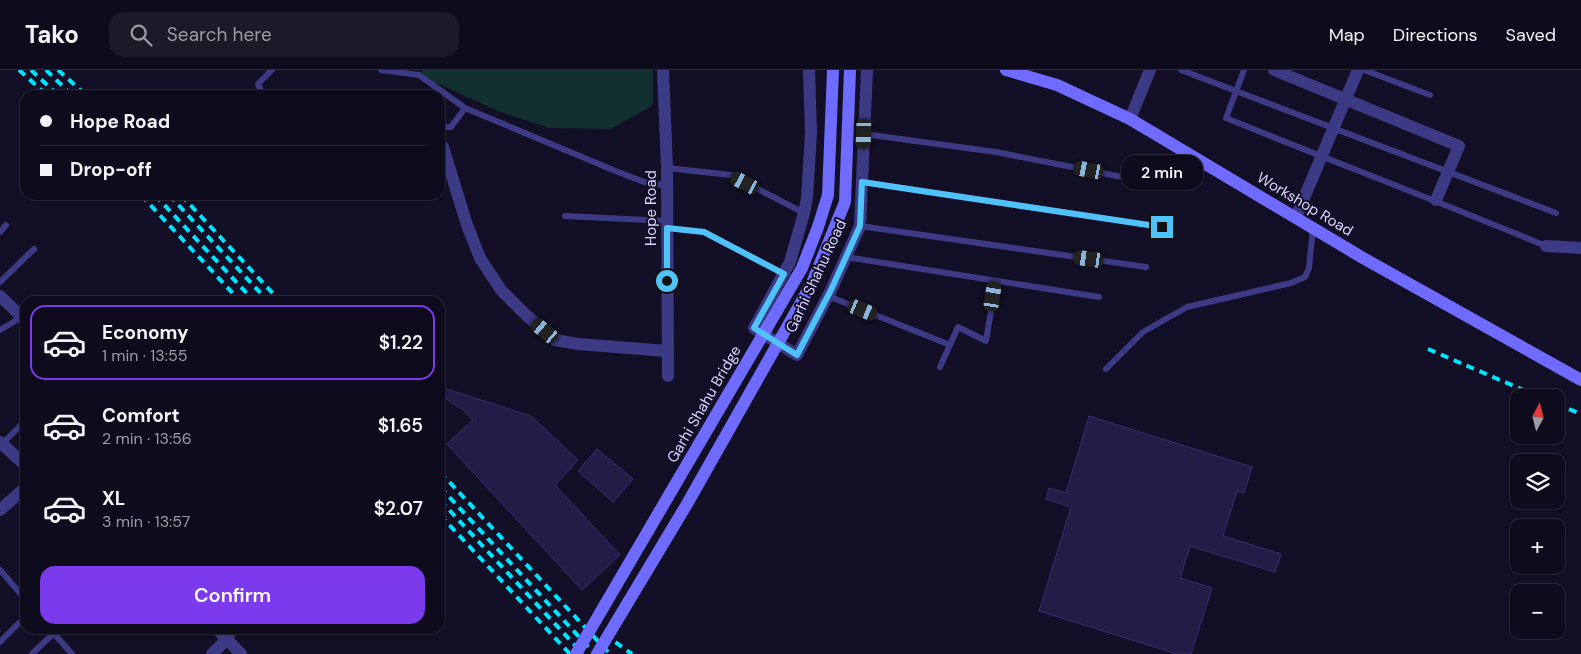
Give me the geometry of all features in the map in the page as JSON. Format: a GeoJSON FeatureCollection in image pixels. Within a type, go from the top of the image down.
{"type":"FeatureCollection","features":[{"type":"Feature","properties":{"kind":"main road","name":"Garhi Shahu Bridge"},"geometry":{"type":"LineString","coordinates":[[576,654],[802,268],[828,195],[833,70]]}},
{"type":"Feature","properties":{"kind":"main road"},"geometry":{"type":"LineString","coordinates":[[597,654],[687,504],[812,283],[845,202],[850,70]]}},
{"type":"Feature","properties":{"kind":"main road","name":"Workshop Road"},"geometry":{"type":"LineString","coordinates":[[1006,70],[1057,85],[1130,119],[1363,258],[1580,377]]}},
{"type":"Feature","properties":{"kind":"street","name":"Hope Road"},"geometry":{"type":"LineString","coordinates":[[663,70],[667,168],[668,376]]}},
{"type":"Feature","properties":{"kind":"street","name":"Garhi Shahu Road"},"geometry":{"type":"LineString","coordinates":[[809,70],[811,133],[807,198],[804,213],[790,262],[754,328],[797,355],[828,296],[860,226],[867,70]]}},
{"type":"Feature","properties":{"kind":"street"},"geometry":{"type":"LineString","coordinates":[[1130,119],[1150,70]]}},
{"type":"Feature","properties":{"kind":"street"},"geometry":{"type":"LineString","coordinates":[[1274,70],[1459,146],[1436,200]]}},
{"type":"Feature","properties":{"kind":"street"},"geometry":{"type":"LineString","coordinates":[[1296,217],[1358,70]]}},
{"type":"Feature","properties":{"kind":"street"},"geometry":{"type":"LineString","coordinates":[[445,154],[467,225],[480,258],[501,290],[525,314],[555,340],[578,344],[668,351]]}},
{"type":"Feature","properties":{"kind":"street"},"geometry":{"type":"LineString","coordinates":[[1546,246],[1581,248]]}},
{"type":"Feature","properties":{"kind":"street"},"geometry":{"type":"LineString","coordinates":[[0,297],[20,315]]}},
{"type":"Feature","properties":{"kind":"street"},"geometry":{"type":"LineString","coordinates":[[4,441],[20,459]]}},
{"type":"Feature","properties":{"kind":"street"},"geometry":{"type":"LineString","coordinates":[[0,510],[20,492]]}},
{"type":"Feature","properties":{"kind":"street"},"geometry":{"type":"LineString","coordinates":[[221,634],[241,654]]}},
{"type":"Feature","properties":{"kind":"street"},"geometry":{"type":"LineString","coordinates":[[212,654],[227,640]]}},
{"type":"Feature","properties":{"kind":"lane"},"geometry":{"type":"LineString","coordinates":[[261,90],[258,84],[272,70]]}},
{"type":"Feature","properties":{"kind":"lane"},"geometry":{"type":"LineString","coordinates":[[381,70],[419,75],[440,90]]}},
{"type":"Feature","properties":{"kind":"lane"},"geometry":{"type":"LineString","coordinates":[[1181,70],[1556,213]]}},
{"type":"Feature","properties":{"kind":"lane"},"geometry":{"type":"LineString","coordinates":[[1244,70],[1226,118],[1321,157],[1436,200],[1546,246]]}},
{"type":"Feature","properties":{"kind":"lane"},"geometry":{"type":"LineString","coordinates":[[1364,70],[1430,95]]}},
{"type":"Feature","properties":{"kind":"lane"},"geometry":{"type":"LineString","coordinates":[[445,94],[465,108],[618,172],[644,182],[667,186]]}},
{"type":"Feature","properties":{"kind":"lane"},"geometry":{"type":"LineString","coordinates":[[445,127],[451,127],[465,108]]}},
{"type":"Feature","properties":{"kind":"lane"},"geometry":{"type":"LineString","coordinates":[[864,134],[996,152],[1164,185]]}},
{"type":"Feature","properties":{"kind":"lane"},"geometry":{"type":"LineString","coordinates":[[667,168],[731,175],[804,213]]}},
{"type":"Feature","properties":{"kind":"lane"},"geometry":{"type":"LineString","coordinates":[[862,182],[1162,227]]}},
{"type":"Feature","properties":{"kind":"lane"},"geometry":{"type":"LineString","coordinates":[[565,216],[667,224],[704,232],[784,274]]}},
{"type":"Feature","properties":{"kind":"lane"},"geometry":{"type":"LineString","coordinates":[[0,232],[6,225]]}},
{"type":"Feature","properties":{"kind":"lane"},"geometry":{"type":"LineString","coordinates":[[860,226],[1146,267]]}},
{"type":"Feature","properties":{"kind":"lane"},"geometry":{"type":"LineString","coordinates":[[1106,369],[1143,332],[1187,308],[1291,283],[1305,277],[1309,268],[1313,228]]}},
{"type":"Feature","properties":{"kind":"lane"},"geometry":{"type":"LineString","coordinates":[[0,282],[34,249]]}},
{"type":"Feature","properties":{"kind":"lane"},"geometry":{"type":"LineString","coordinates":[[846,257],[1099,297]]}},
{"type":"Feature","properties":{"kind":"lane"},"geometry":{"type":"LineString","coordinates":[[940,367],[958,327],[986,341],[996,281]]}},
{"type":"Feature","properties":{"kind":"lane"},"geometry":{"type":"LineString","coordinates":[[828,296],[950,345]]}},
{"type":"Feature","properties":{"kind":"lane"},"geometry":{"type":"LineString","coordinates":[[0,330],[20,320]]}},
{"type":"Feature","properties":{"kind":"lane"},"geometry":{"type":"LineString","coordinates":[[4,441],[20,426]]}},
{"type":"Feature","properties":{"kind":"lane"},"geometry":{"type":"LineString","coordinates":[[0,570],[20,593]]}},
{"type":"Feature","properties":{"kind":"lane"},"geometry":{"type":"LineString","coordinates":[[0,642],[20,622]]}},
{"type":"Feature","properties":{"kind":"lane"},"geometry":{"type":"LineString","coordinates":[[32,654],[49,634]]}},
{"type":"Feature","properties":{"kind":"lane"},"geometry":{"type":"LineString","coordinates":[[55,634],[72,654]]}},
{"type":"Feature","properties":{"kind":"lane"},"geometry":{"type":"LineString","coordinates":[[227,640],[234,634]]}},
{"type":"Feature","properties":{"kind":"green space"},"geometry":{"type":"Polygon","coordinates":[[[423,70],[653,70],[653,105],[611,129],[549,128],[498,111],[419,75],[423,70]]]}},
{"type":"Feature","properties":{"kind":"building"},"geometry":{"type":"Polygon","coordinates":[[[445,389],[531,416],[578,460],[555,485],[620,555],[582,590],[447,444],[473,420],[445,398],[445,389]]]}},
{"type":"Feature","properties":{"kind":"building"},"geometry":{"type":"Polygon","coordinates":[[[1089,416],[1252,467],[1244,493],[1237,491],[1223,536],[1281,554],[1275,572],[1190,546],[1180,578],[1212,588],[1191,654],[1177,654],[1039,611],[1071,507],[1046,499],[1049,488],[1066,493],[1089,416]]]}},
{"type":"Feature","properties":{"kind":"building"},"geometry":{"type":"Polygon","coordinates":[[[597,449],[633,479],[613,502],[578,471],[597,449]]]}},
{"type":"Feature","properties":{"kind":"railway"},"geometry":{"type":"LineString","coordinates":[[19,70],[41,90]]}},
{"type":"Feature","properties":{"kind":"railway"},"geometry":{"type":"LineString","coordinates":[[31,70],[53,90]]}},
{"type":"Feature","properties":{"kind":"railway"},"geometry":{"type":"LineString","coordinates":[[46,70],[67,90]]}},
{"type":"Feature","properties":{"kind":"railway"},"geometry":{"type":"LineString","coordinates":[[58,70],[80,90]]}},
{"type":"Feature","properties":{"kind":"railway"},"geometry":{"type":"LineString","coordinates":[[146,200],[235,296]]}},
{"type":"Feature","properties":{"kind":"railway"},"geometry":{"type":"LineString","coordinates":[[160,200],[249,296]]}},
{"type":"Feature","properties":{"kind":"railway"},"geometry":{"type":"LineString","coordinates":[[174,200],[263,296]]}},
{"type":"Feature","properties":{"kind":"railway"},"geometry":{"type":"LineString","coordinates":[[186,200],[275,296]]}},
{"type":"Feature","properties":{"kind":"railway"},"geometry":{"type":"LineString","coordinates":[[1428,349],[1521,389]]}},
{"type":"Feature","properties":{"kind":"railway"},"geometry":{"type":"LineString","coordinates":[[1565,408],[1581,414]]}},
{"type":"Feature","properties":{"kind":"railway"},"geometry":{"type":"LineString","coordinates":[[445,477],[610,654]]}},
{"type":"Feature","properties":{"kind":"railway"},"geometry":{"type":"LineString","coordinates":[[445,492],[595,654]]}},
{"type":"Feature","properties":{"kind":"railway"},"geometry":{"type":"LineString","coordinates":[[445,505],[583,654]]}},
{"type":"Feature","properties":{"kind":"railway"},"geometry":{"type":"LineString","coordinates":[[445,520],[570,654]]}},
{"type":"Feature","properties":{"kind":"railway"},"geometry":{"type":"LineString","coordinates":[[604,634],[632,654]]}},
{"type":"Feature","properties":{"kind":"route"},"geometry":{"type":"LineString","coordinates":[[667,281],[667,228],[704,232],[784,274],[754,328],[797,355],[831,290],[860,226],[862,182],[1162,227]]}}]}
